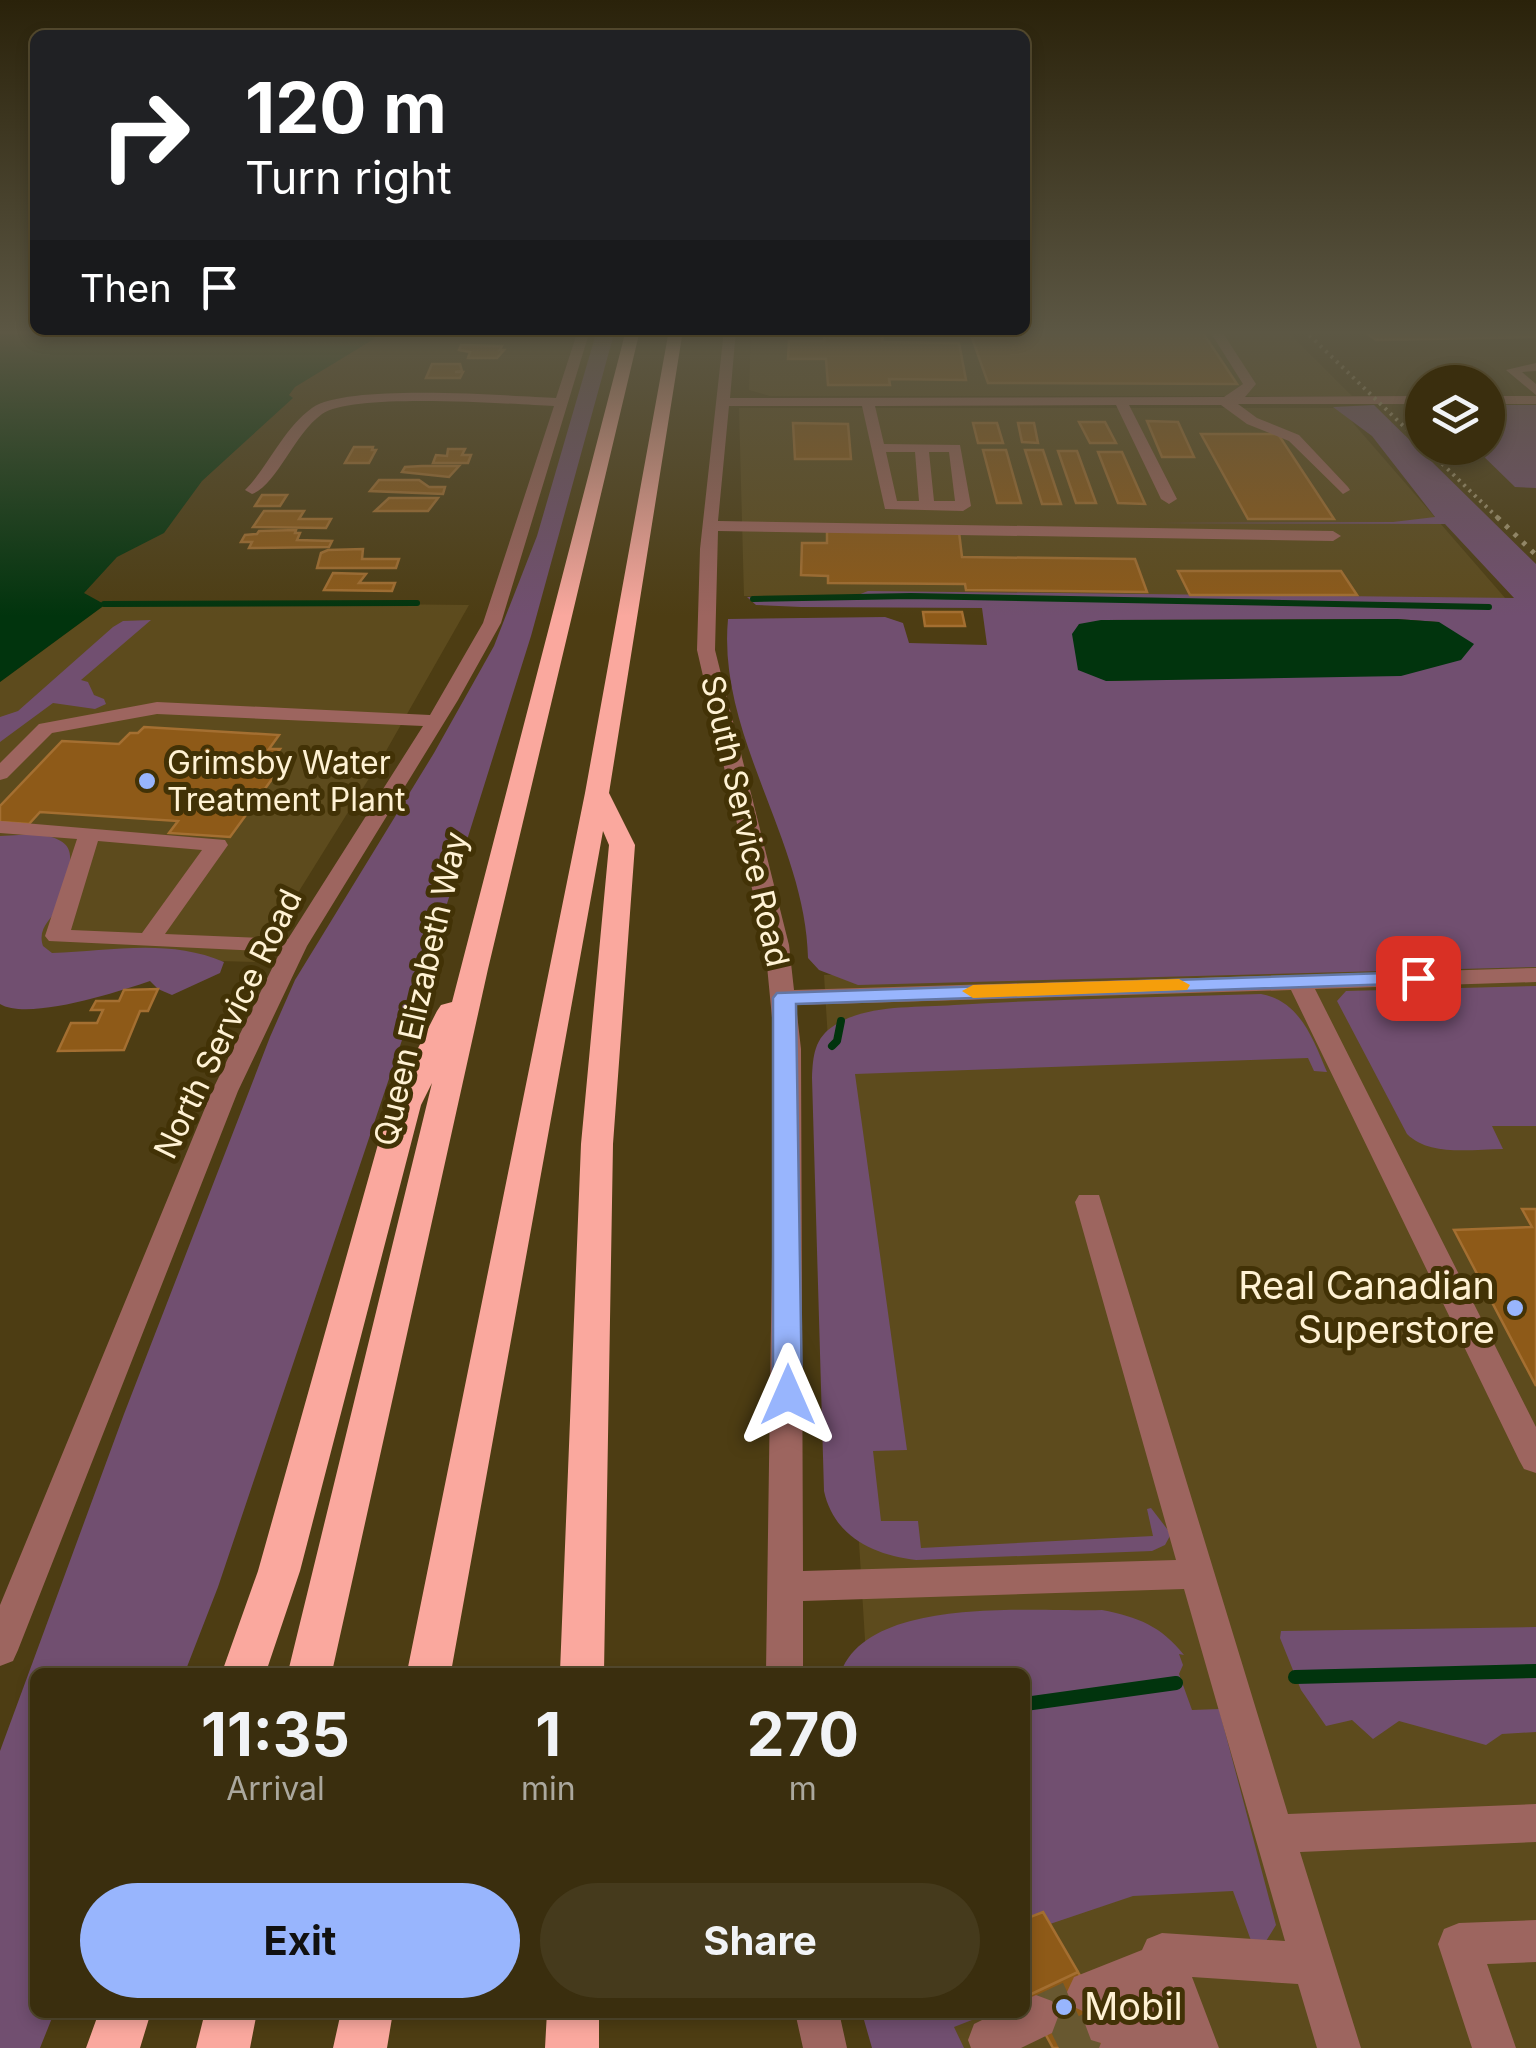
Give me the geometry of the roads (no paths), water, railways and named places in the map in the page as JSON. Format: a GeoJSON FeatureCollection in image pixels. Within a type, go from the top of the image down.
{"type":"FeatureCollection","features":[{"type":"Feature","properties":{"kind":"highway","name":"Queen Elizabeth Way"},"geometry":{"type":"LineString","coordinates":[[311,1668],[474,968],[609,426]]}},
{"type":"Feature","properties":{"kind":"highway"},"geometry":{"type":"LineString","coordinates":[[430,1668],[597,793],[660,426]]}},
{"type":"Feature","properties":{"kind":"highway"},"geometry":{"type":"LineString","coordinates":[[582,1668],[597,1144],[622,845],[597,793]]}},
{"type":"Feature","properties":{"kind":"highway"},"geometry":{"type":"LineString","coordinates":[[245,1668],[279,1571],[405,1105],[474,968]]}},
{"type":"Feature","properties":{"kind":"highway"},"geometry":{"type":"LineString","coordinates":[[112,2048],[123,2018]]}},
{"type":"Feature","properties":{"kind":"highway"},"geometry":{"type":"LineString","coordinates":[[222,2048],[230,2018]]}},
{"type":"Feature","properties":{"kind":"highway"},"geometry":{"type":"LineString","coordinates":[[360,2048],[365,2018]]}},
{"type":"Feature","properties":{"kind":"highway"},"geometry":{"type":"LineString","coordinates":[[572,2048],[573,2018]]}},
{"type":"Feature","properties":{"kind":"street"},"geometry":{"type":"LineString","coordinates":[[252,490],[264,482],[270,463],[304,426]]}},
{"type":"Feature","properties":{"kind":"street","name":"North Service Road"},"geometry":{"type":"LineString","coordinates":[[0,1650],[225,1091],[295,946],[492,623],[555,426]]}},
{"type":"Feature","properties":{"kind":"street","name":"South Service Road"},"geometry":{"type":"LineString","coordinates":[[721,426],[710,526],[706,650],[763,878],[784,998],[788,1049],[786,1668]]}},
{"type":"Feature","properties":{"kind":"street"},"geometry":{"type":"LineString","coordinates":[[873,426],[890,506],[963,506],[955,448],[878,448]]}},
{"type":"Feature","properties":{"kind":"street"},"geometry":{"type":"LineString","coordinates":[[1133,426],[1168,499]]}},
{"type":"Feature","properties":{"kind":"street"},"geometry":{"type":"LineString","coordinates":[[1263,426],[1294,438],[1343,490]]}},
{"type":"Feature","properties":{"kind":"street"},"geometry":{"type":"LineString","coordinates":[[922,448],[927,506]]}},
{"type":"Feature","properties":{"kind":"street"},"geometry":{"type":"LineString","coordinates":[[710,526],[1333,536]]}},
{"type":"Feature","properties":{"kind":"street"},"geometry":{"type":"LineString","coordinates":[[0,774],[46,728],[156,708],[436,720]]}},
{"type":"Feature","properties":{"kind":"street"},"geometry":{"type":"LineString","coordinates":[[0,828],[217,845],[149,940]]}},
{"type":"Feature","properties":{"kind":"street"},"geometry":{"type":"LineString","coordinates":[[89,834],[57,936],[295,946]]}},
{"type":"Feature","properties":{"kind":"street"},"geometry":{"type":"LineString","coordinates":[[784,998],[1536,975]]}},
{"type":"Feature","properties":{"kind":"street"},"geometry":{"type":"LineString","coordinates":[[1299,982],[1536,1460]]}},
{"type":"Feature","properties":{"kind":"street"},"geometry":{"type":"LineString","coordinates":[[1089,1202],[1339,2048]]}},
{"type":"Feature","properties":{"kind":"street"},"geometry":{"type":"LineString","coordinates":[[785,1587],[1198,1574]]}},
{"type":"Feature","properties":{"kind":"street"},"geometry":{"type":"LineString","coordinates":[[1274,1834],[1536,1823]]}},
{"type":"Feature","properties":{"kind":"street"},"geometry":{"type":"LineString","coordinates":[[1494,2048],[1459,1944],[1536,1941]]}},
{"type":"Feature","properties":{"kind":"street"},"geometry":{"type":"LineString","coordinates":[[1180,2005],[1162,1954],[1313,1964]]}},
{"type":"Feature","properties":{"kind":"street"},"geometry":{"type":"LineString","coordinates":[[1106,2022],[1180,2005]]}},
{"type":"Feature","properties":{"kind":"street"},"geometry":{"type":"LineString","coordinates":[[1106,2022],[1180,2005]]}},
{"type":"Feature","properties":{"kind":"street"},"geometry":{"type":"LineString","coordinates":[[992,2044],[1036,2017]]}},
{"type":"Feature","properties":{"kind":"street"},"geometry":{"type":"LineString","coordinates":[[818,2018],[825,2048]]}},
{"type":"Feature","properties":{"kind":"waterway"},"geometry":{"type":"LineString","coordinates":[[753,599],[911,596],[1489,607]]}},
{"type":"Feature","properties":{"kind":"waterway"},"geometry":{"type":"LineString","coordinates":[[104,604],[417,603]]}},
{"type":"Feature","properties":{"kind":"waterway"},"geometry":{"type":"LineString","coordinates":[[832,1046],[837,1041],[841,1021]]}},
{"type":"Feature","properties":{"kind":"waterway"},"geometry":{"type":"LineString","coordinates":[[1295,1677],[1536,1671]]}},
{"type":"Feature","properties":{"kind":"waterway"},"geometry":{"type":"LineString","coordinates":[[1030,1703],[1176,1683]]}},
{"type":"Feature","properties":{"kind":"tunnel"},"geometry":{"type":"LineString","coordinates":[[1036,2017],[1089,1992]]}},
{"type":"Feature","properties":{"kind":"tunnel"},"geometry":{"type":"LineString","coordinates":[[1059,2048],[1107,2024]]}},
{"type":"Feature","properties":{"kind":"railway"},"geometry":{"type":"LineString","coordinates":[[1443,465],[1500,520]]}},
{"type":"Feature","properties":{"kind":"railway"},"geometry":{"type":"LineString","coordinates":[[1497,517],[1536,555]]}},
{"type":"Feature","properties":{"kind":"place","name":"Grimsby Water Treatment Plant"},"geometry":{"type":"Point","coordinates":[147,781]}},
{"type":"Feature","properties":{"kind":"place","name":"Real Canadian Superstore"},"geometry":{"type":"Point","coordinates":[1515,1308]}},
{"type":"Feature","properties":{"kind":"place","name":"Mobil"},"geometry":{"type":"Point","coordinates":[1064,2007]}}]}
